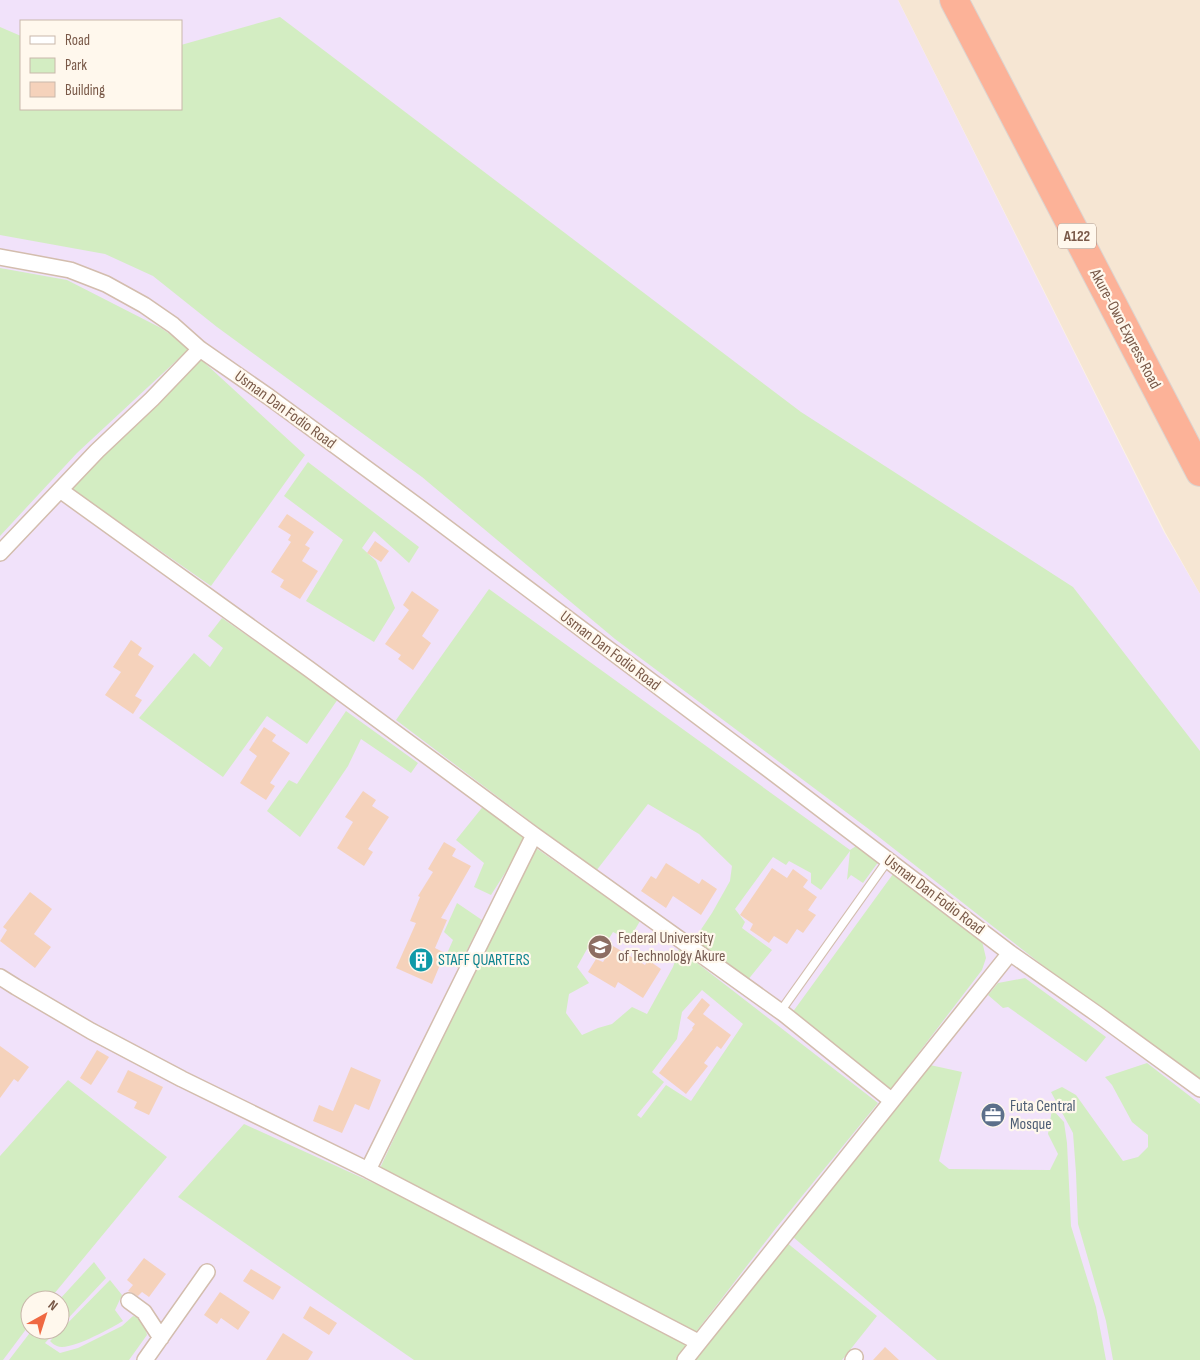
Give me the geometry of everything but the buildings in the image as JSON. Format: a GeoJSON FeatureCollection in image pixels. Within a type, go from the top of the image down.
{"type":"FeatureCollection","features":[{"type":"Feature","properties":{"kind":"highway","name":"Akure-Owo Express Road"},"geometry":{"type":"LineString","coordinates":[[954,0],[1200,472]]}},
{"type":"Feature","properties":{"kind":"street","name":"Usman Dan Fodio Road"},"geometry":{"type":"LineString","coordinates":[[0,257],[70,270],[106,284],[144,304],[173,325],[200,349],[419,507],[1010,953],[1200,1089]]}},
{"type":"Feature","properties":{"kind":"street"},"geometry":{"type":"LineString","coordinates":[[0,553],[97,451],[152,399],[200,349]]}},
{"type":"Feature","properties":{"kind":"street"},"geometry":{"type":"LineString","coordinates":[[60,490],[780,1012],[891,1100]]}},
{"type":"Feature","properties":{"kind":"street"},"geometry":{"type":"LineString","coordinates":[[368,1170],[534,835]]}},
{"type":"Feature","properties":{"kind":"street"},"geometry":{"type":"LineString","coordinates":[[685,1360],[1010,953]]}},
{"type":"Feature","properties":{"kind":"street"},"geometry":{"type":"LineString","coordinates":[[0,976],[107,1039],[182,1079],[368,1170],[698,1342]]}},
{"type":"Feature","properties":{"kind":"street"},"geometry":{"type":"LineString","coordinates":[[145,1360],[207,1272]]}},
{"type":"Feature","properties":{"kind":"street"},"geometry":{"type":"LineString","coordinates":[[129,1301],[144,1312],[161,1338]]}},
{"type":"Feature","properties":{"kind":"lane"},"geometry":{"type":"LineString","coordinates":[[780,1012],[888,860]]}},
{"type":"Feature","properties":{"kind":"shaded area","name":"Federal University of Technology Akure"},"geometry":{"type":"Polygon","coordinates":[[[0,0],[898,0],[1164,532],[1200,594],[1200,1360],[0,1360],[0,0]]]}},
{"type":"Feature","properties":{"kind":"shaded area"},"geometry":{"type":"Polygon","coordinates":[[[898,0],[1200,0],[1200,594],[1165,532],[898,0]]]}},
{"type":"Feature","properties":{"kind":"green space"},"geometry":{"type":"Polygon","coordinates":[[[280,17],[801,412],[1073,587],[1200,751],[1200,1086],[1120,1026],[870,830],[615,639],[422,477],[217,327],[153,276],[105,254],[0,235],[0,27],[20,36],[20,110],[182,110],[182,45],[280,17]]]}},
{"type":"Feature","properties":{"kind":"green space"},"geometry":{"type":"Polygon","coordinates":[[[0,268],[67,280],[161,328],[190,348],[77,453],[0,536],[0,268]]]}},
{"type":"Feature","properties":{"kind":"green space"},"geometry":{"type":"Polygon","coordinates":[[[195,354],[305,455],[211,586],[66,485],[195,354]]]}},
{"type":"Feature","properties":{"kind":"green space"},"geometry":{"type":"Polygon","coordinates":[[[308,462],[419,547],[409,563],[374,531],[362,548],[376,561],[395,608],[374,642],[306,601],[343,540],[284,496],[308,462]]]}},
{"type":"Feature","properties":{"kind":"green space"},"geometry":{"type":"Polygon","coordinates":[[[489,589],[850,850],[859,844],[879,861],[863,883],[851,875],[847,880],[850,851],[821,890],[811,883],[811,873],[789,861],[786,865],[773,857],[735,909],[745,922],[742,928],[772,950],[747,981],[694,940],[730,881],[732,866],[699,834],[648,804],[596,871],[396,720],[489,589]]]}},
{"type":"Feature","properties":{"kind":"green space"},"geometry":{"type":"Polygon","coordinates":[[[222,618],[338,699],[307,744],[267,716],[223,777],[139,718],[194,653],[210,667],[223,648],[208,636],[222,618]]]}},
{"type":"Feature","properties":{"kind":"green space"},"geometry":{"type":"Polygon","coordinates":[[[346,711],[418,763],[411,773],[361,739],[348,766],[300,837],[267,811],[289,780],[297,784],[346,711]]]}},
{"type":"Feature","properties":{"kind":"green space"},"geometry":{"type":"Polygon","coordinates":[[[485,804],[528,837],[491,895],[474,887],[484,863],[456,840],[485,804]]]}},
{"type":"Feature","properties":{"kind":"green space"},"geometry":{"type":"Polygon","coordinates":[[[536,848],[640,921],[629,940],[613,932],[600,953],[587,949],[577,967],[589,983],[569,994],[566,1013],[582,1035],[612,1024],[632,1007],[647,1014],[673,967],[679,949],[878,1103],[776,1228],[696,1332],[380,1168],[469,979],[536,848]],[[702,990],[682,1012],[677,1039],[652,1072],[664,1082],[637,1115],[641,1118],[666,1085],[691,1101],[743,1024],[702,990]]]}},
{"type":"Feature","properties":{"kind":"green space"},"geometry":{"type":"Polygon","coordinates":[[[893,874],[982,941],[986,958],[982,970],[891,1089],[792,1013],[893,874]]]}},
{"type":"Feature","properties":{"kind":"green space"},"geometry":{"type":"Polygon","coordinates":[[[457,903],[482,920],[458,968],[445,958],[453,940],[444,932],[457,903]]]}},
{"type":"Feature","properties":{"kind":"green space"},"geometry":{"type":"Polygon","coordinates":[[[1025,978],[1106,1037],[1086,1062],[1008,1007],[1003,1008],[988,995],[998,983],[1025,978]]]}},
{"type":"Feature","properties":{"kind":"green space"},"geometry":{"type":"Polygon","coordinates":[[[1147,1063],[1200,1104],[1200,1360],[1113,1360],[1106,1321],[1078,1224],[1073,1133],[1051,1092],[1062,1087],[1076,1095],[1123,1161],[1138,1157],[1148,1147],[1148,1135],[1132,1122],[1112,1085],[1105,1077],[1147,1063]]]}},
{"type":"Feature","properties":{"kind":"green space"},"geometry":{"type":"Polygon","coordinates":[[[930,1065],[962,1072],[939,1161],[949,1169],[1050,1170],[1058,1154],[1048,1134],[1052,1109],[1064,1122],[1067,1143],[1071,1226],[1096,1307],[1106,1360],[937,1360],[793,1237],[886,1116],[930,1065]]]}},
{"type":"Feature","properties":{"kind":"green space"},"geometry":{"type":"Polygon","coordinates":[[[68,1080],[167,1157],[57,1290],[20,1290],[20,1337],[3,1360],[0,1360],[0,1156],[68,1080]]]}},
{"type":"Feature","properties":{"kind":"green space"},"geometry":{"type":"Polygon","coordinates":[[[244,1124],[527,1253],[696,1341],[682,1360],[414,1360],[178,1197],[244,1124]]]}},
{"type":"Feature","properties":{"kind":"green space"},"geometry":{"type":"Polygon","coordinates":[[[786,1242],[877,1316],[842,1360],[692,1360],[786,1242]]]}},
{"type":"Feature","properties":{"kind":"green space"},"geometry":{"type":"Polygon","coordinates":[[[94,1262],[106,1278],[70,1316],[70,1290],[68,1290],[94,1262]]]}},
{"type":"Feature","properties":{"kind":"green space"},"geometry":{"type":"Polygon","coordinates":[[[110,1280],[122,1295],[115,1310],[123,1321],[71,1346],[57,1346],[50,1341],[70,1340],[70,1321],[110,1280]]]}},
{"type":"Feature","properties":{"kind":"green space"},"geometry":{"type":"Polygon","coordinates":[[[133,1316],[143,1319],[147,1335],[129,1360],[9,1360],[24,1340],[48,1340],[45,1343],[60,1353],[78,1348],[122,1326],[133,1316]]]}},
{"type":"Feature","properties":{"kind":"place","name":"Federal University of Technology Akure"},"geometry":{"type":"Point","coordinates":[600,947]}},
{"type":"Feature","properties":{"kind":"place","name":"STAFF QUARTERS"},"geometry":{"type":"Point","coordinates":[421,960]}},
{"type":"Feature","properties":{"kind":"place","name":"Futa Central Mosque"},"geometry":{"type":"Point","coordinates":[993,1115]}}]}
